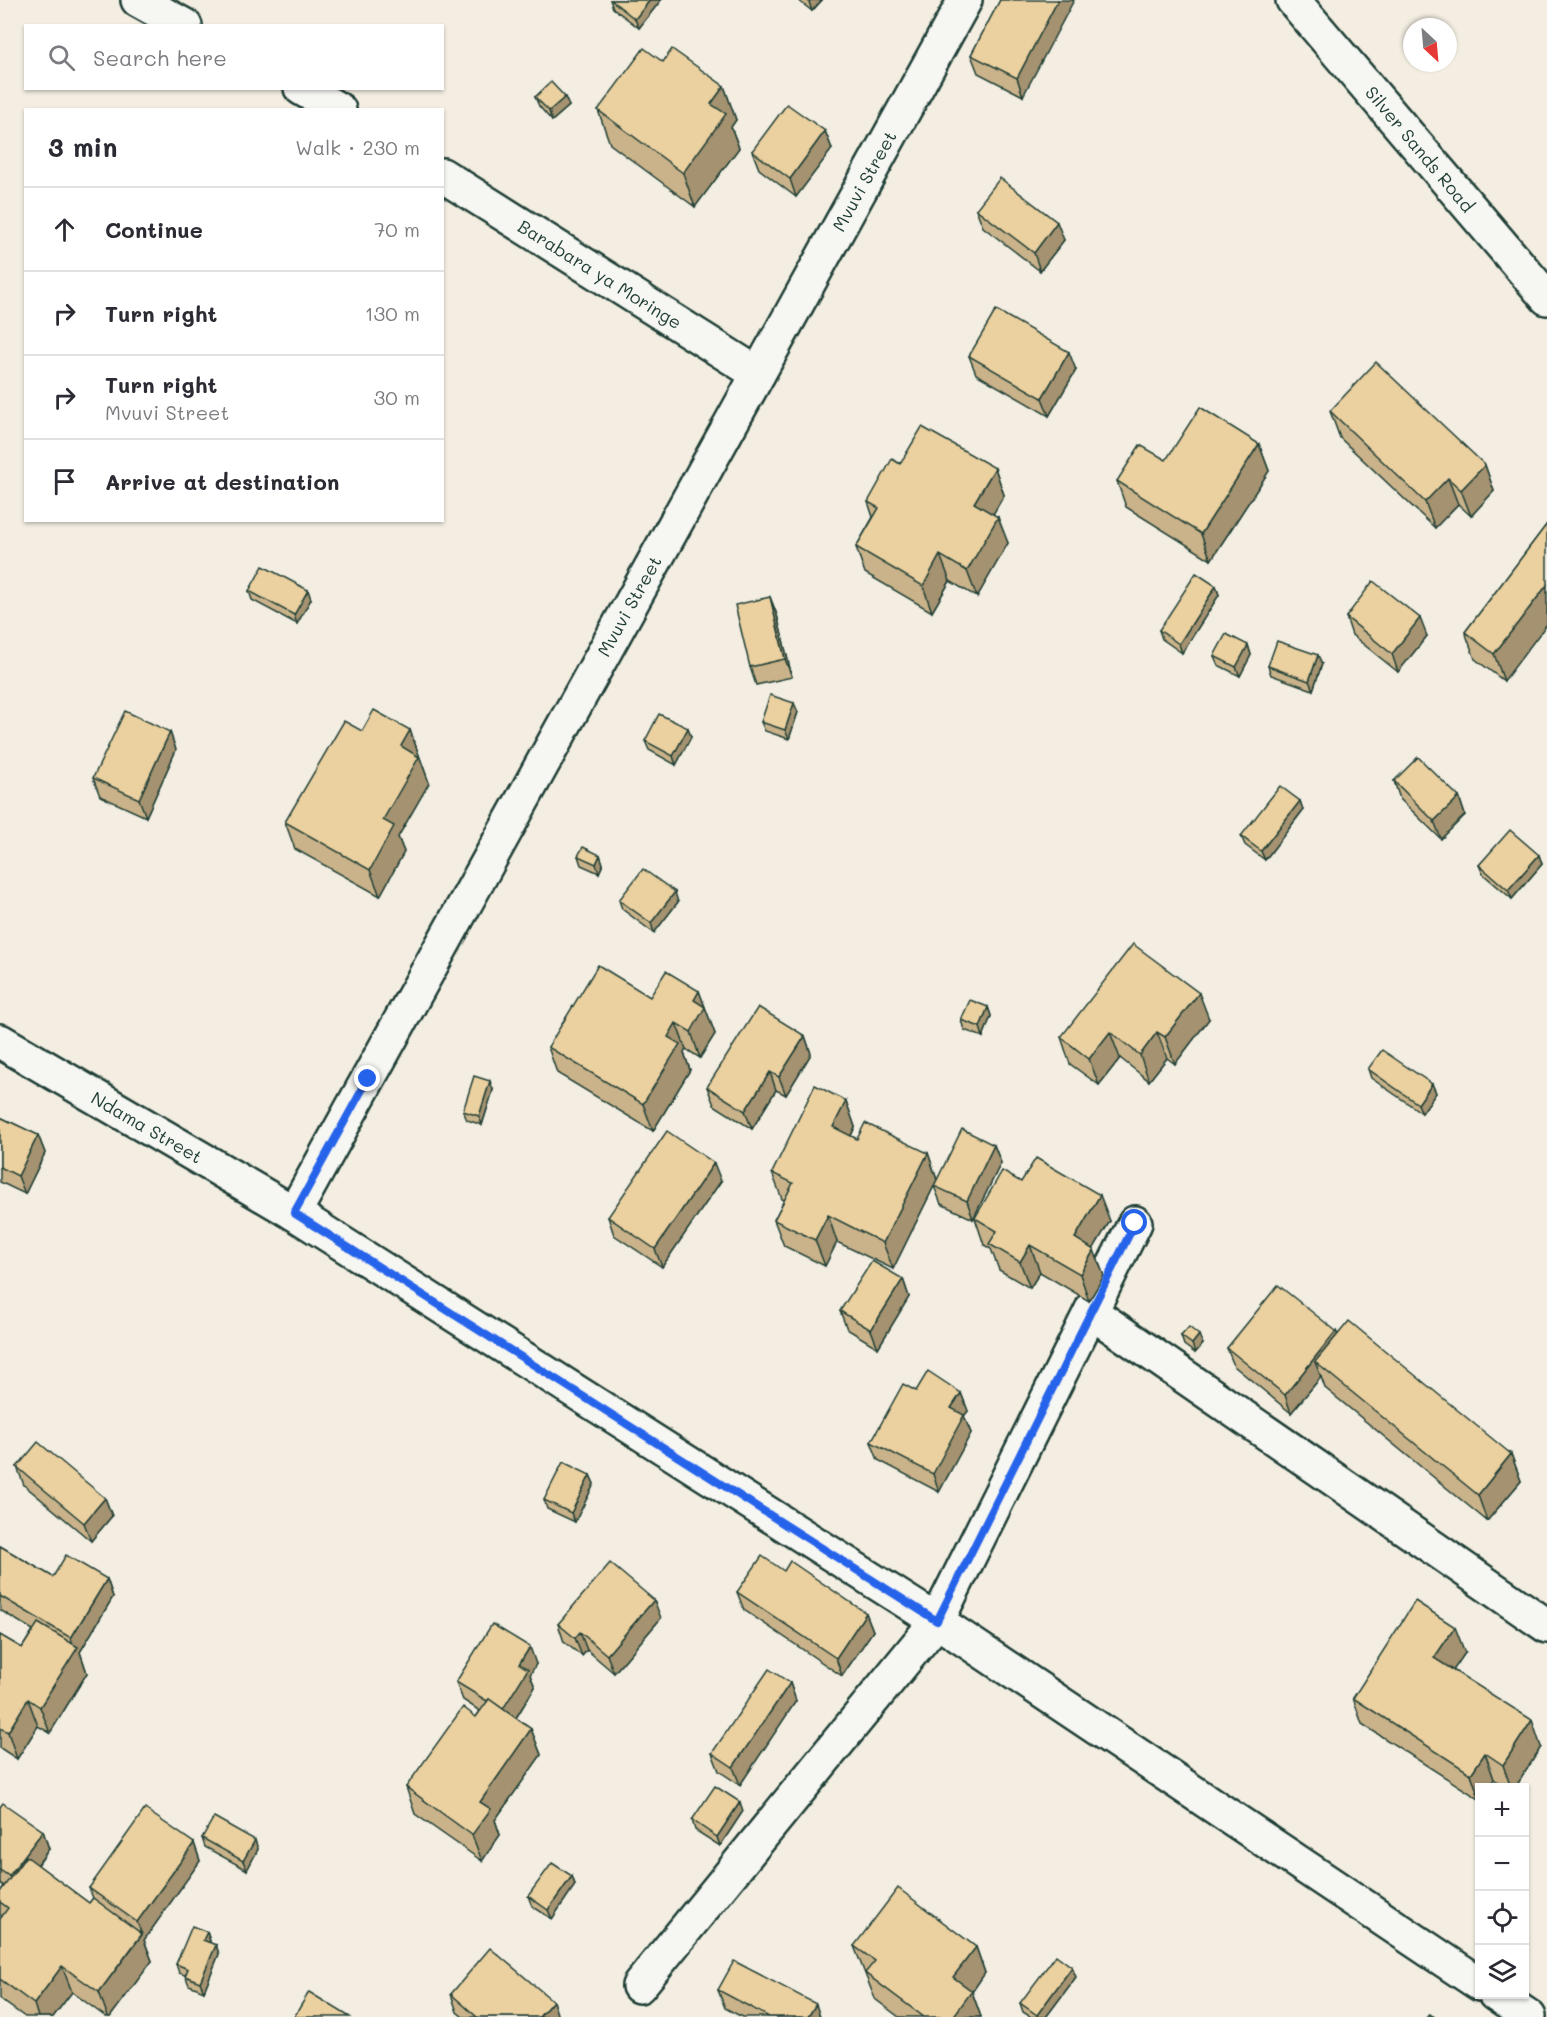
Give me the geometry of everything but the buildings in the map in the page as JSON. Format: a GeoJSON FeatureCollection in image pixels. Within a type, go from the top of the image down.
{"type":"FeatureCollection","features":[{"type":"Feature","properties":{"kind":"street"},"geometry":{"type":"LineString","coordinates":[[138,0],[181,24]]}},
{"type":"Feature","properties":{"kind":"street","name":"Mvuvi Street"},"geometry":{"type":"LineString","coordinates":[[294,1213],[965,0]]}},
{"type":"Feature","properties":{"kind":"street","name":"Silver Sands Road"},"geometry":{"type":"LineString","coordinates":[[1293,0],[1547,298]]}},
{"type":"Feature","properties":{"kind":"street"},"geometry":{"type":"LineString","coordinates":[[304,90],[336,108]]}},
{"type":"Feature","properties":{"kind":"street","name":"Barabara ya Moringe"},"geometry":{"type":"LineString","coordinates":[[444,176],[758,374]]}},
{"type":"Feature","properties":{"kind":"street","name":"Ndama Street"},"geometry":{"type":"LineString","coordinates":[[0,1041],[294,1213],[937,1621],[1475,1981]]}},
{"type":"Feature","properties":{"kind":"street"},"geometry":{"type":"LineString","coordinates":[[639,1986],[937,1621],[1135,1223]]}},
{"type":"Feature","properties":{"kind":"street"},"geometry":{"type":"LineString","coordinates":[[1091,1312],[1547,1626]]}},
{"type":"Feature","properties":{"kind":"street"},"geometry":{"type":"LineString","coordinates":[[1501,1999],[1528,2017]]}},
{"type":"Feature","properties":{"kind":"route"},"geometry":{"type":"LineString","coordinates":[[368,1079],[294,1213],[937,1621],[1135,1223]]}}]}
